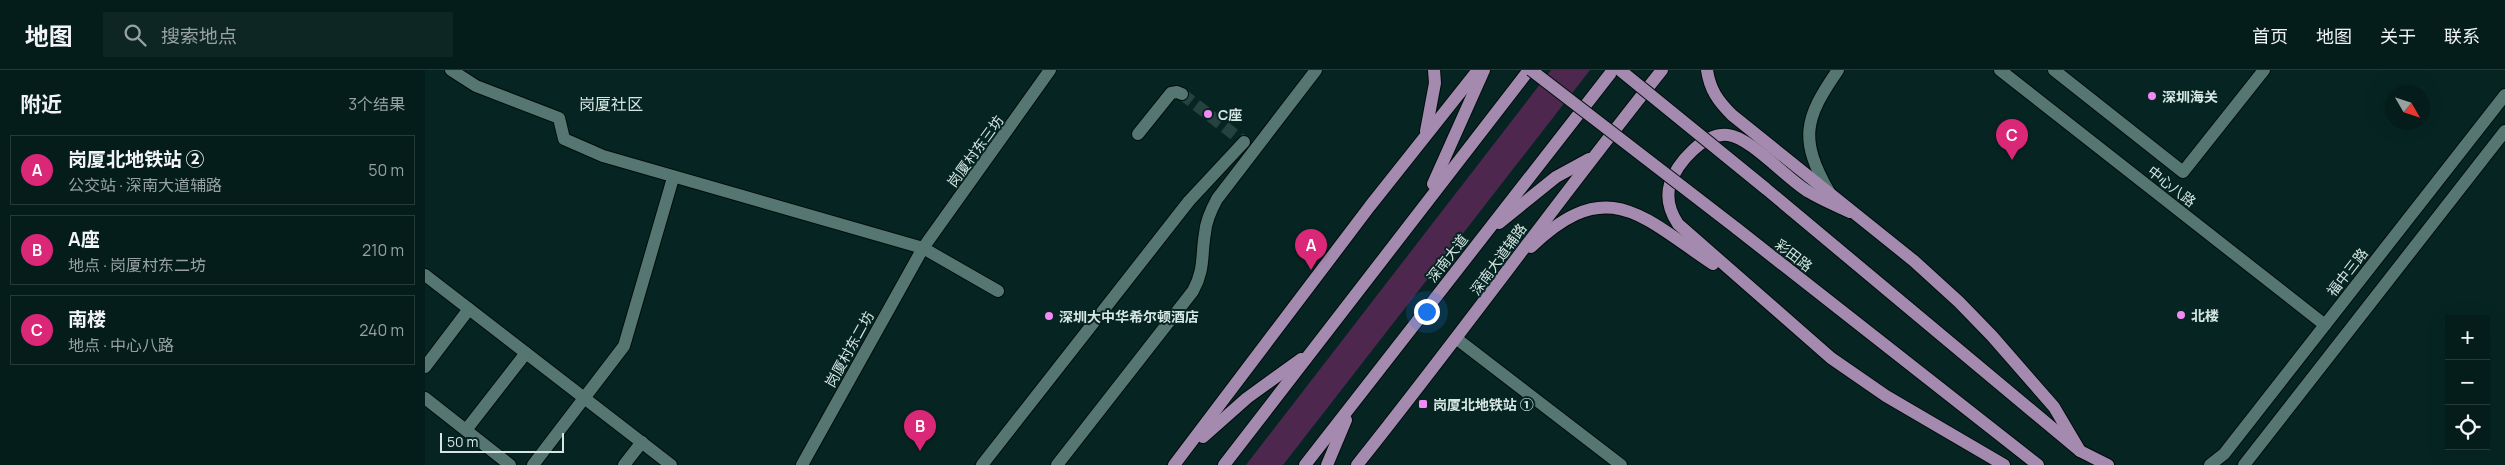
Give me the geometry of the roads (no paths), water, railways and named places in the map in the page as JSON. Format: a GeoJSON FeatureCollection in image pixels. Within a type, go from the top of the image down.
{"type":"FeatureCollection","features":[{"type":"Feature","properties":{"kind":"main road"},"geometry":{"type":"LineString","coordinates":[[1425,137],[1435,83],[1434,70]]}},
{"type":"Feature","properties":{"kind":"main road"},"geometry":{"type":"LineString","coordinates":[[1175,464],[1478,70]]}},
{"type":"Feature","properties":{"kind":"main road"},"geometry":{"type":"LineString","coordinates":[[1419,212],[1449,151],[1484,70]]}},
{"type":"Feature","properties":{"kind":"main road"},"geometry":{"type":"LineString","coordinates":[[1224,465],[1530,70]]}},
{"type":"Feature","properties":{"kind":"main road","name":"彩田路"},"geometry":{"type":"LineString","coordinates":[[1530,70],[1736,228],[2038,465]]}},
{"type":"Feature","properties":{"kind":"main road","name":"深南大道"},"geometry":{"type":"LineString","coordinates":[[1305,465],[1613,70]]}},
{"type":"Feature","properties":{"kind":"main road"},"geometry":{"type":"LineString","coordinates":[[1620,70],[1765,188],[2080,452],[2108,465]]}},
{"type":"Feature","properties":{"kind":"main road","name":"深南大道辅路"},"geometry":{"type":"LineString","coordinates":[[1357,465],[1457,339],[1592,158],[1662,70]]}},
{"type":"Feature","properties":{"kind":"main road"},"geometry":{"type":"LineString","coordinates":[[1707,70],[1711,87],[1719,103],[1829,192],[1850,212],[1914,261],[1993,336],[2054,407],[2080,452]]}},
{"type":"Feature","properties":{"kind":"main road"},"geometry":{"type":"LineString","coordinates":[[1850,212],[1808,192],[1740,140],[1729,135],[1716,136],[1703,143],[1682,163],[1670,185],[1670,208],[1678,224],[1831,358],[1886,396],[2004,465]]}},
{"type":"Feature","properties":{"kind":"main road"},"geometry":{"type":"LineString","coordinates":[[1485,234],[1556,177],[1592,158]]}},
{"type":"Feature","properties":{"kind":"main road"},"geometry":{"type":"LineString","coordinates":[[1504,275],[1551,229],[1572,215],[1603,207],[1623,209],[1640,214],[1748,286]]}},
{"type":"Feature","properties":{"kind":"main road"},"geometry":{"type":"LineString","coordinates":[[1175,464],[1247,398],[1313,350]]}},
{"type":"Feature","properties":{"kind":"main road"},"geometry":{"type":"LineString","coordinates":[[1327,465],[1352,404]]}},
{"type":"Feature","properties":{"kind":"street"},"geometry":{"type":"LineString","coordinates":[[451,70],[475,86],[559,118],[564,139],[603,156],[673,178],[802,211],[923,248],[998,291]]}},
{"type":"Feature","properties":{"kind":"street","name":"岗厦村东三坊"},"geometry":{"type":"LineString","coordinates":[[923,248],[1050,70]]}},
{"type":"Feature","properties":{"kind":"street"},"geometry":{"type":"LineString","coordinates":[[1057,465],[1193,291],[1201,278],[1204,263],[1205,234],[1209,215],[1217,199],[1316,70]]}},
{"type":"Feature","properties":{"kind":"street"},"geometry":{"type":"LineString","coordinates":[[1829,192],[1812,157],[1809,131],[1810,120],[1817,104],[1838,70]]}},
{"type":"Feature","properties":{"kind":"street","name":"中心八路"},"geometry":{"type":"LineString","coordinates":[[2000,70],[2325,325]]}},
{"type":"Feature","properties":{"kind":"street"},"geometry":{"type":"LineString","coordinates":[[2055,70],[2183,172],[2264,70]]}},
{"type":"Feature","properties":{"kind":"street"},"geometry":{"type":"LineString","coordinates":[[1138,134],[1171,93],[1177,92],[1182,94]]}},
{"type":"Feature","properties":{"kind":"street","name":"福中三路"},"geometry":{"type":"LineString","coordinates":[[2210,465],[2223,454],[2505,95]]}},
{"type":"Feature","properties":{"kind":"street"},"geometry":{"type":"LineString","coordinates":[[2244,465],[2505,131]]}},
{"type":"Feature","properties":{"kind":"street"},"geometry":{"type":"LineString","coordinates":[[982,465],[1189,201],[1244,142]]}},
{"type":"Feature","properties":{"kind":"street"},"geometry":{"type":"LineString","coordinates":[[533,465],[624,346],[673,178]]}},
{"type":"Feature","properties":{"kind":"street","name":"岗厦村东二坊"},"geometry":{"type":"LineString","coordinates":[[802,465],[923,248]]}},
{"type":"Feature","properties":{"kind":"street"},"geometry":{"type":"LineString","coordinates":[[425,275],[671,465]]}},
{"type":"Feature","properties":{"kind":"street"},"geometry":{"type":"LineString","coordinates":[[425,367],[469,309]]}},
{"type":"Feature","properties":{"kind":"street"},"geometry":{"type":"LineString","coordinates":[[1457,339],[1621,465]]}},
{"type":"Feature","properties":{"kind":"street"},"geometry":{"type":"LineString","coordinates":[[467,430],[526,353]]}},
{"type":"Feature","properties":{"kind":"street"},"geometry":{"type":"LineString","coordinates":[[425,398],[510,465]]}},
{"type":"Feature","properties":{"kind":"street"},"geometry":{"type":"LineString","coordinates":[[624,465],[642,442]]}},
{"type":"Feature","properties":{"kind":"tunnel"},"geometry":{"type":"LineString","coordinates":[[1182,94],[1244,142]]}},
{"type":"Feature","properties":{"kind":"place","name":"深圳海关"},"geometry":{"type":"Point","coordinates":[2152,96]}},
{"type":"Feature","properties":{"kind":"place","name":"C座"},"geometry":{"type":"Point","coordinates":[1208,114]}},
{"type":"Feature","properties":{"kind":"place","name":"南楼"},"geometry":{"type":"Point","coordinates":[2012,160]}},
{"type":"Feature","properties":{"kind":"place","name":"岗厦北地铁站 ②"},"geometry":{"type":"Point","coordinates":[1311,270]}},
{"type":"Feature","properties":{"kind":"place","name":"北楼"},"geometry":{"type":"Point","coordinates":[2181,315]}},
{"type":"Feature","properties":{"kind":"place","name":"深圳大中华希尔顿酒店"},"geometry":{"type":"Point","coordinates":[1049,316]}},
{"type":"Feature","properties":{"kind":"place","name":"岗厦北地铁站 ①"},"geometry":{"type":"Point","coordinates":[1423,404]}},
{"type":"Feature","properties":{"kind":"place","name":"A座"},"geometry":{"type":"Point","coordinates":[920,451]}},
{"type":"Feature","properties":{"kind":"district","name":"岗厦社区"},"geometry":{"type":"Point","coordinates":[611,104]}}]}
